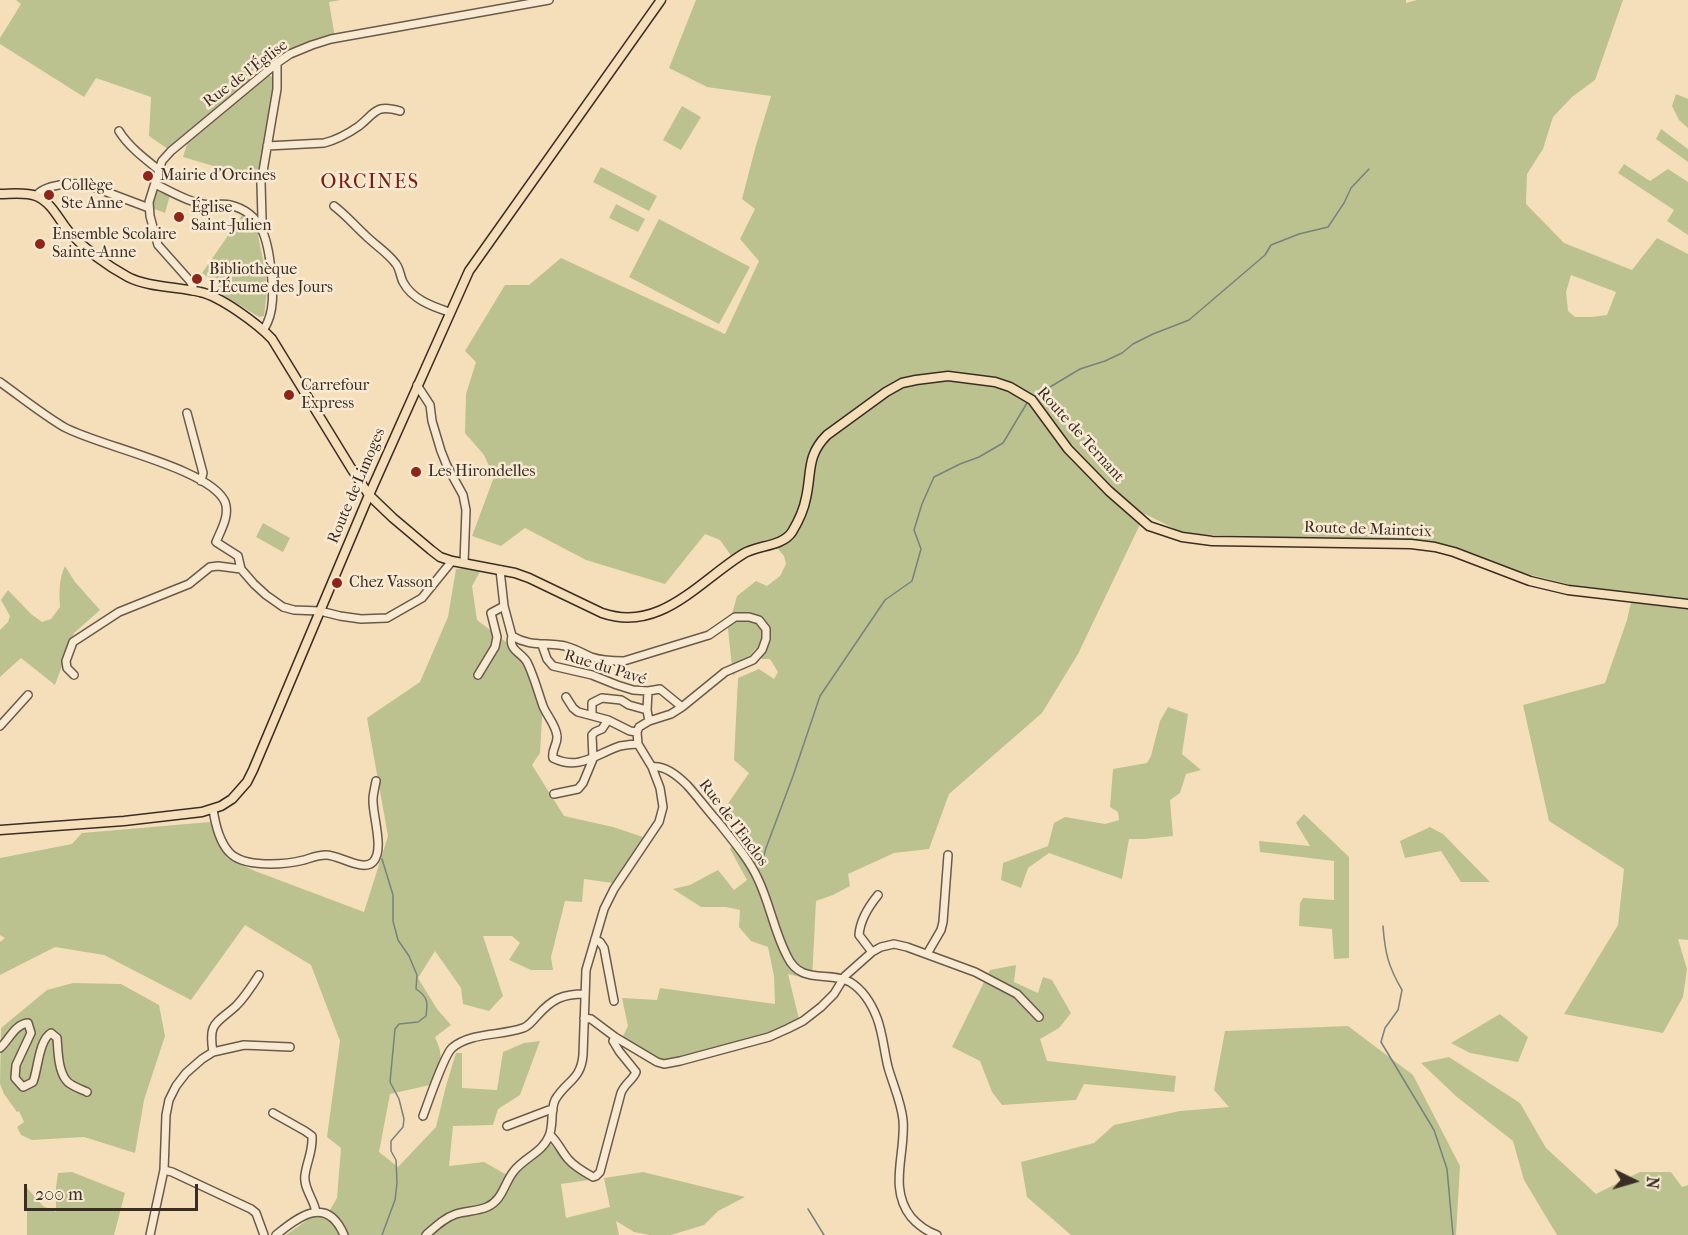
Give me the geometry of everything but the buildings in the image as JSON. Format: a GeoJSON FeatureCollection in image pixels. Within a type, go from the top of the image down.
{"type":"FeatureCollection","features":[{"type":"Feature","properties":{"kind":"main road","name":"Route de Limoges"},"geometry":{"type":"LineString","coordinates":[[0,830],[186,815],[213,809],[232,799],[247,782],[369,495],[468,271],[661,0]]}},
{"type":"Feature","properties":{"kind":"main road"},"geometry":{"type":"LineString","coordinates":[[0,194],[36,196]]}},
{"type":"Feature","properties":{"kind":"main road","name":"Route de Ternant"},"geometry":{"type":"LineString","coordinates":[[36,196],[49,205],[72,234],[100,259],[117,270],[141,281],[200,291],[215,297],[264,330],[272,339],[369,495],[440,557],[529,578],[614,617],[634,618],[660,611],[697,589],[744,553],[778,542],[791,534],[806,500],[812,456],[819,444],[827,435],[886,392],[916,380],[948,376],[995,382],[1023,393],[1032,400],[1076,457],[1109,491],[1149,526]]}},
{"type":"Feature","properties":{"kind":"main road","name":"Route de Mainteix"},"geometry":{"type":"LineString","coordinates":[[1149,526],[1182,537],[1212,541],[1435,546],[1530,581],[1568,590],[1688,604]]}},
{"type":"Feature","properties":{"kind":"street","name":"Rue de l'Église"},"geometry":{"type":"LineString","coordinates":[[149,208],[162,161],[171,151],[290,54],[331,39],[518,2],[549,0]]}},
{"type":"Feature","properties":{"kind":"street"},"geometry":{"type":"LineString","coordinates":[[260,224],[262,219],[261,183],[278,89],[277,63]]}},
{"type":"Feature","properties":{"kind":"street"},"geometry":{"type":"LineString","coordinates":[[267,146],[332,141],[354,129],[376,111],[387,107],[400,111]]}},
{"type":"Feature","properties":{"kind":"street"},"geometry":{"type":"LineString","coordinates":[[119,130],[141,156],[159,170]]}},
{"type":"Feature","properties":{"kind":"street"},"geometry":{"type":"LineString","coordinates":[[36,196],[45,189],[80,183],[149,208],[158,244],[190,281],[193,291]]}},
{"type":"Feature","properties":{"kind":"street"},"geometry":{"type":"LineString","coordinates":[[155,184],[195,203],[230,205],[243,210],[260,224],[264,232],[273,286],[269,320],[264,330]]}},
{"type":"Feature","properties":{"kind":"street"},"geometry":{"type":"LineString","coordinates":[[334,206],[394,262],[413,295],[449,312]]}},
{"type":"Feature","properties":{"kind":"street"},"geometry":{"type":"LineString","coordinates":[[0,382],[66,427],[171,467],[215,490],[225,501],[226,510],[226,519],[216,542],[238,556],[241,568],[266,595],[283,607],[361,619],[387,618],[422,598],[452,561]]}},
{"type":"Feature","properties":{"kind":"street"},"geometry":{"type":"LineString","coordinates":[[417,385],[430,405],[441,452],[463,495],[466,510],[464,563]]}},
{"type":"Feature","properties":{"kind":"street"},"geometry":{"type":"LineString","coordinates":[[187,413],[203,473],[201,481]]}},
{"type":"Feature","properties":{"kind":"street"},"geometry":{"type":"LineString","coordinates":[[74,675],[67,668],[66,661],[73,642],[119,612],[189,584],[210,567],[241,568]]}},
{"type":"Feature","properties":{"kind":"street"},"geometry":{"type":"LineString","coordinates":[[500,570],[512,647],[526,661],[558,738],[552,754],[553,758],[569,764],[593,759]]}},
{"type":"Feature","properties":{"kind":"street"},"geometry":{"type":"LineString","coordinates":[[478,675],[495,646],[496,637],[491,613],[504,606]]}},
{"type":"Feature","properties":{"kind":"street"},"geometry":{"type":"LineString","coordinates":[[426,1235],[444,1219],[488,1207],[500,1198],[513,1172],[541,1148],[550,1135],[556,1100],[581,1068],[586,970],[604,909],[614,889],[662,814],[662,796],[652,767],[638,744],[639,727],[671,714],[724,672],[753,660],[762,650],[766,639],[766,629],[759,620],[735,617],[709,635],[624,661],[610,662],[560,645],[532,644],[512,636]]}},
{"type":"Feature","properties":{"kind":"street","name":"Rue du Pavé"},"geometry":{"type":"LineString","coordinates":[[542,645],[547,659],[553,666],[592,675],[633,690],[648,691],[649,721]]}},
{"type":"Feature","properties":{"kind":"street"},"geometry":{"type":"LineString","coordinates":[[648,691],[660,689],[682,707]]}},
{"type":"Feature","properties":{"kind":"street"},"geometry":{"type":"LineString","coordinates":[[0,726],[28,694]]}},
{"type":"Feature","properties":{"kind":"street"},"geometry":{"type":"LineString","coordinates":[[566,697],[573,708],[578,711],[637,732]]}},
{"type":"Feature","properties":{"kind":"street"},"geometry":{"type":"LineString","coordinates":[[592,715],[592,703],[603,698],[621,700],[647,710]]}},
{"type":"Feature","properties":{"kind":"street"},"geometry":{"type":"LineString","coordinates":[[593,759],[592,735],[602,729],[608,720]]}},
{"type":"Feature","properties":{"kind":"street"},"geometry":{"type":"LineString","coordinates":[[554,794],[578,789],[596,755],[622,746],[638,744]]}},
{"type":"Feature","properties":{"kind":"street","name":"Rue de l'Enclos"},"geometry":{"type":"LineString","coordinates":[[652,767],[661,767],[686,784],[746,858],[765,894],[782,944],[795,968],[813,976],[843,980]]}},
{"type":"Feature","properties":{"kind":"street"},"geometry":{"type":"LineString","coordinates":[[213,809],[221,839],[229,853],[239,859],[252,863],[274,864],[329,855],[353,863],[372,864],[378,851],[377,824],[372,800],[376,782]]}},
{"type":"Feature","properties":{"kind":"street"},"geometry":{"type":"LineString","coordinates":[[927,954],[944,922],[948,855]]}},
{"type":"Feature","properties":{"kind":"street"},"geometry":{"type":"LineString","coordinates":[[872,952],[859,935],[871,903],[879,896]]}},
{"type":"Feature","properties":{"kind":"street"},"geometry":{"type":"LineString","coordinates":[[595,939],[604,948],[614,1001]]}},
{"type":"Feature","properties":{"kind":"street"},"geometry":{"type":"LineString","coordinates":[[584,1018],[591,1019],[615,1037],[657,1062],[664,1064],[680,1061],[769,1037],[803,1021],[821,1007],[845,976],[872,952],[894,944],[975,972],[1017,994],[1039,1017]]}},
{"type":"Feature","properties":{"kind":"street"},"geometry":{"type":"LineString","coordinates":[[213,1052],[211,1032],[216,1023],[242,999],[259,975]]}},
{"type":"Feature","properties":{"kind":"street"},"geometry":{"type":"LineString","coordinates":[[843,980],[860,989],[873,1008],[882,1035],[889,1070],[900,1098],[903,1121],[898,1184],[902,1202],[915,1222],[937,1235]]}},
{"type":"Feature","properties":{"kind":"street"},"geometry":{"type":"LineString","coordinates":[[423,1116],[450,1049],[478,1037],[525,1028],[557,998],[585,994]]}},
{"type":"Feature","properties":{"kind":"street"},"geometry":{"type":"LineString","coordinates":[[0,1047],[22,1023],[28,1023],[31,1033],[15,1071],[15,1078],[23,1087],[33,1082],[40,1053],[47,1035],[51,1033],[57,1038],[60,1066],[65,1079],[87,1092]]}},
{"type":"Feature","properties":{"kind":"street"},"geometry":{"type":"LineString","coordinates":[[550,1135],[572,1163],[587,1174],[596,1176],[600,1172],[618,1101],[624,1086],[636,1072],[613,1041],[615,1037]]}},
{"type":"Feature","properties":{"kind":"street"},"geometry":{"type":"LineString","coordinates":[[150,1235],[164,1170],[165,1125],[169,1100],[176,1086],[186,1073],[213,1052],[244,1045],[290,1047]]}},
{"type":"Feature","properties":{"kind":"street"},"geometry":{"type":"LineString","coordinates":[[507,1126],[553,1110]]}},
{"type":"Feature","properties":{"kind":"street"},"geometry":{"type":"LineString","coordinates":[[273,1113],[312,1136],[313,1147],[305,1175],[306,1185],[316,1212]]}},
{"type":"Feature","properties":{"kind":"street"},"geometry":{"type":"LineString","coordinates":[[164,1170],[251,1209],[256,1213],[264,1235]]}},
{"type":"Feature","properties":{"kind":"street"},"geometry":{"type":"LineString","coordinates":[[276,1235],[301,1216],[316,1212],[334,1220],[344,1235]]}},
{"type":"Feature","properties":{"kind":"green space"},"geometry":{"type":"Polygon","coordinates":[[[16,0],[341,0],[329,2],[335,38],[290,54],[171,151],[149,136],[151,97],[96,78],[84,97],[0,44],[0,38],[21,4],[16,0]]]}},
{"type":"Feature","properties":{"kind":"green space"},"geometry":{"type":"Polygon","coordinates":[[[696,0],[1406,0],[1406,3],[1417,0],[1623,0],[1595,80],[1572,97],[1553,117],[1543,149],[1527,174],[1526,204],[1564,243],[1632,270],[1657,238],[1688,254],[1688,940],[1678,939],[1687,969],[1683,997],[1663,1033],[1564,1014],[1618,925],[1624,869],[1549,821],[1523,705],[1605,683],[1627,620],[1633,593],[1575,586],[1395,541],[1185,534],[1145,514],[1078,654],[1042,713],[949,794],[929,849],[894,853],[848,874],[850,886],[816,901],[812,980],[788,974],[799,1019],[766,1034],[679,1060],[658,1061],[628,1042],[623,1036],[628,1026],[622,998],[657,1000],[660,988],[775,1004],[774,976],[768,947],[751,941],[739,927],[740,910],[726,907],[701,907],[673,889],[690,885],[718,870],[734,890],[747,880],[730,849],[746,825],[725,808],[749,773],[734,760],[738,678],[759,669],[774,679],[778,672],[770,659],[762,659],[756,648],[733,676],[728,629],[737,596],[756,581],[767,586],[780,576],[786,564],[784,556],[778,549],[758,550],[732,557],[720,540],[705,534],[665,584],[586,560],[525,528],[501,546],[472,536],[494,477],[484,455],[465,433],[466,394],[476,362],[465,351],[505,285],[529,285],[561,258],[725,334],[759,261],[740,239],[755,209],[742,199],[771,96],[707,87],[669,68],[696,0]],[[1571,275],[1566,292],[1568,311],[1575,317],[1607,315],[1616,292],[1571,275]]]}},
{"type":"Feature","properties":{"kind":"green space"},"geometry":{"type":"Polygon","coordinates":[[[265,75],[275,77],[275,88],[257,179],[183,157],[189,138],[265,75]]]}},
{"type":"Feature","properties":{"kind":"green space"},"geometry":{"type":"Polygon","coordinates":[[[1676,94],[1688,99],[1688,128],[1679,120],[1672,106],[1676,94]]]}},
{"type":"Feature","properties":{"kind":"green space"},"geometry":{"type":"Polygon","coordinates":[[[682,106],[701,117],[681,150],[663,140],[682,106]]]}},
{"type":"Feature","properties":{"kind":"green space"},"geometry":{"type":"Polygon","coordinates":[[[1661,129],[1688,149],[1688,162],[1656,139],[1661,129]]]}},
{"type":"Feature","properties":{"kind":"green space"},"geometry":{"type":"Polygon","coordinates":[[[1624,164],[1650,181],[1668,169],[1688,182],[1688,235],[1667,221],[1674,210],[1618,173],[1624,164]]]}},
{"type":"Feature","properties":{"kind":"green space"},"geometry":{"type":"Polygon","coordinates":[[[601,167],[657,196],[649,211],[593,182],[601,167]]]}},
{"type":"Feature","properties":{"kind":"green space"},"geometry":{"type":"Polygon","coordinates":[[[157,190],[170,195],[165,213],[152,208],[157,190]]]}},
{"type":"Feature","properties":{"kind":"green space"},"geometry":{"type":"Polygon","coordinates":[[[616,204],[645,219],[638,232],[609,218],[616,204]]]}},
{"type":"Feature","properties":{"kind":"green space"},"geometry":{"type":"Polygon","coordinates":[[[243,214],[262,233],[258,235],[267,291],[264,316],[259,317],[218,292],[218,283],[202,273],[243,214]]]}},
{"type":"Feature","properties":{"kind":"green space"},"geometry":{"type":"Polygon","coordinates":[[[659,219],[750,267],[719,324],[629,277],[659,219]]]}},
{"type":"Feature","properties":{"kind":"green space"},"geometry":{"type":"Polygon","coordinates":[[[263,523],[290,538],[283,552],[256,537],[263,523]]]}},
{"type":"Feature","properties":{"kind":"green space"},"geometry":{"type":"Polygon","coordinates":[[[65,566],[75,582],[100,610],[74,633],[55,685],[21,658],[0,677],[0,630],[8,622],[10,616],[1,600],[8,590],[42,622],[51,619],[60,607],[60,586],[65,566]]]}},
{"type":"Feature","properties":{"kind":"green space"},"geometry":{"type":"Polygon","coordinates":[[[456,569],[481,570],[472,586],[477,620],[527,658],[543,701],[540,753],[532,765],[564,816],[613,827],[643,837],[613,883],[584,879],[582,902],[565,901],[551,957],[553,970],[531,970],[509,960],[520,943],[512,936],[483,936],[503,996],[489,1011],[463,1004],[461,988],[435,951],[418,978],[437,1009],[451,1025],[435,1037],[441,1056],[430,1085],[390,1094],[379,1152],[398,1167],[436,1127],[456,1053],[462,1053],[462,1088],[497,1090],[503,1052],[524,1043],[540,1041],[520,1095],[498,1109],[493,1125],[453,1126],[449,1166],[484,1162],[507,1175],[542,1153],[551,1144],[567,1164],[589,1180],[561,1184],[566,1218],[610,1207],[604,1178],[643,1172],[745,1197],[718,1211],[704,1225],[671,1235],[634,1232],[616,1221],[619,1235],[286,1235],[313,1216],[330,1210],[337,1198],[341,1148],[327,1137],[340,1041],[311,965],[245,925],[191,1000],[104,955],[55,947],[0,975],[0,942],[5,938],[0,935],[0,858],[72,844],[82,833],[210,822],[227,858],[255,871],[364,912],[388,836],[367,718],[420,682],[448,617],[456,569]]]}},
{"type":"Feature","properties":{"kind":"green space"},"geometry":{"type":"Polygon","coordinates":[[[1168,707],[1188,714],[1182,754],[1201,770],[1186,774],[1180,793],[1170,800],[1173,836],[1129,839],[1122,879],[1049,853],[1028,868],[1021,888],[1001,880],[1003,863],[1048,846],[1054,823],[1065,817],[1105,824],[1119,820],[1118,812],[1110,807],[1113,769],[1147,763],[1160,721],[1168,707]]]}},
{"type":"Feature","properties":{"kind":"green space"},"geometry":{"type":"Polygon","coordinates":[[[1304,814],[1349,857],[1349,958],[1334,959],[1332,929],[1299,926],[1300,903],[1303,898],[1334,900],[1334,861],[1260,852],[1259,841],[1310,846],[1296,823],[1304,814]]]}},
{"type":"Feature","properties":{"kind":"green space"},"geometry":{"type":"Polygon","coordinates":[[[1430,827],[1443,834],[1490,882],[1461,882],[1441,851],[1405,858],[1400,841],[1430,827]]]}},
{"type":"Feature","properties":{"kind":"green space"},"geometry":{"type":"Polygon","coordinates":[[[1016,965],[1014,982],[1038,993],[1043,977],[1052,980],[1071,1013],[1059,1028],[1040,1039],[1047,1061],[1176,1076],[1174,1092],[1084,1084],[1076,1100],[1002,1105],[992,1092],[980,1061],[952,1047],[990,970],[1016,965]]]}},
{"type":"Feature","properties":{"kind":"green space"},"geometry":{"type":"Polygon","coordinates":[[[73,983],[121,984],[159,1005],[165,1036],[144,1100],[135,1153],[84,1137],[32,1140],[21,1135],[17,1127],[24,1122],[19,1111],[17,1112],[4,1094],[0,1084],[1,1028],[47,990],[73,983]]]}},
{"type":"Feature","properties":{"kind":"green space"},"geometry":{"type":"Polygon","coordinates":[[[1500,1014],[1528,1037],[1518,1062],[1470,1053],[1451,1043],[1500,1014]]]}},
{"type":"Feature","properties":{"kind":"green space"},"geometry":{"type":"Polygon","coordinates":[[[1348,1026],[1413,1075],[1460,1166],[1456,1235],[1071,1235],[1027,1197],[1021,1162],[1094,1143],[1114,1125],[1180,1111],[1229,1107],[1214,1090],[1225,1031],[1348,1026]]]}},
{"type":"Feature","properties":{"kind":"green space"},"geometry":{"type":"Polygon","coordinates":[[[1449,1057],[1520,1103],[1546,1148],[1596,1194],[1640,1172],[1671,1172],[1682,1187],[1688,1185],[1688,1235],[1557,1235],[1524,1180],[1513,1141],[1457,1097],[1421,1063],[1449,1057]]]}},
{"type":"Feature","properties":{"kind":"green space"},"geometry":{"type":"Polygon","coordinates":[[[72,1172],[125,1193],[114,1235],[27,1235],[27,1188],[43,1206],[56,1212],[58,1173],[72,1172]]]}},
{"type":"Feature","properties":{"kind":"waterway"},"geometry":{"type":"LineString","coordinates":[[1035,396],[1080,369],[1105,361],[1153,334],[1189,320],[1265,255],[1271,245],[1299,234],[1328,227],[1351,188],[1369,169]]}},
{"type":"Feature","properties":{"kind":"waterway"},"geometry":{"type":"LineString","coordinates":[[761,866],[820,696],[885,600],[912,581],[921,549],[914,530],[934,477],[979,457],[1003,443],[1027,403]]}},
{"type":"Feature","properties":{"kind":"waterway"},"geometry":{"type":"LineString","coordinates":[[382,859],[393,895],[393,921],[398,940],[409,956],[417,975],[416,989],[425,997],[427,1007],[426,1016],[418,1022],[399,1024],[395,1029],[390,1082],[399,1099],[404,1119],[403,1127],[391,1141],[391,1151],[396,1160],[397,1183],[395,1200],[382,1235]]}},
{"type":"Feature","properties":{"kind":"waterway"},"geometry":{"type":"LineString","coordinates":[[1383,926],[1388,959],[1402,990],[1398,1010],[1385,1028],[1381,1042],[1434,1130],[1447,1169],[1453,1235]]}},
{"type":"Feature","properties":{"kind":"waterway"},"geometry":{"type":"LineString","coordinates":[[808,1209],[824,1235]]}},
{"type":"Feature","properties":{"kind":"place","name":"Mairie d'Orcines"},"geometry":{"type":"Point","coordinates":[148,176]}},
{"type":"Feature","properties":{"kind":"place","name":"Collège Ste Anne"},"geometry":{"type":"Point","coordinates":[49,195]}},
{"type":"Feature","properties":{"kind":"place","name":"Église Saint-Julien"},"geometry":{"type":"Point","coordinates":[179,217]}},
{"type":"Feature","properties":{"kind":"place","name":"Ensemble Scolaire Sainte-Anne"},"geometry":{"type":"Point","coordinates":[40,244]}},
{"type":"Feature","properties":{"kind":"place","name":"Bibliothèque L'Écume des Jours"},"geometry":{"type":"Point","coordinates":[197,279]}},
{"type":"Feature","properties":{"kind":"place","name":"Carrefour Express"},"geometry":{"type":"Point","coordinates":[289,395]}},
{"type":"Feature","properties":{"kind":"place","name":"Les Hirondelles"},"geometry":{"type":"Point","coordinates":[416,472]}},
{"type":"Feature","properties":{"kind":"place","name":"Chez Vasson"},"geometry":{"type":"Point","coordinates":[337,583]}},
{"type":"Feature","properties":{"kind":"district","name":"ORCINES"},"geometry":{"type":"Point","coordinates":[370,183]}}]}
